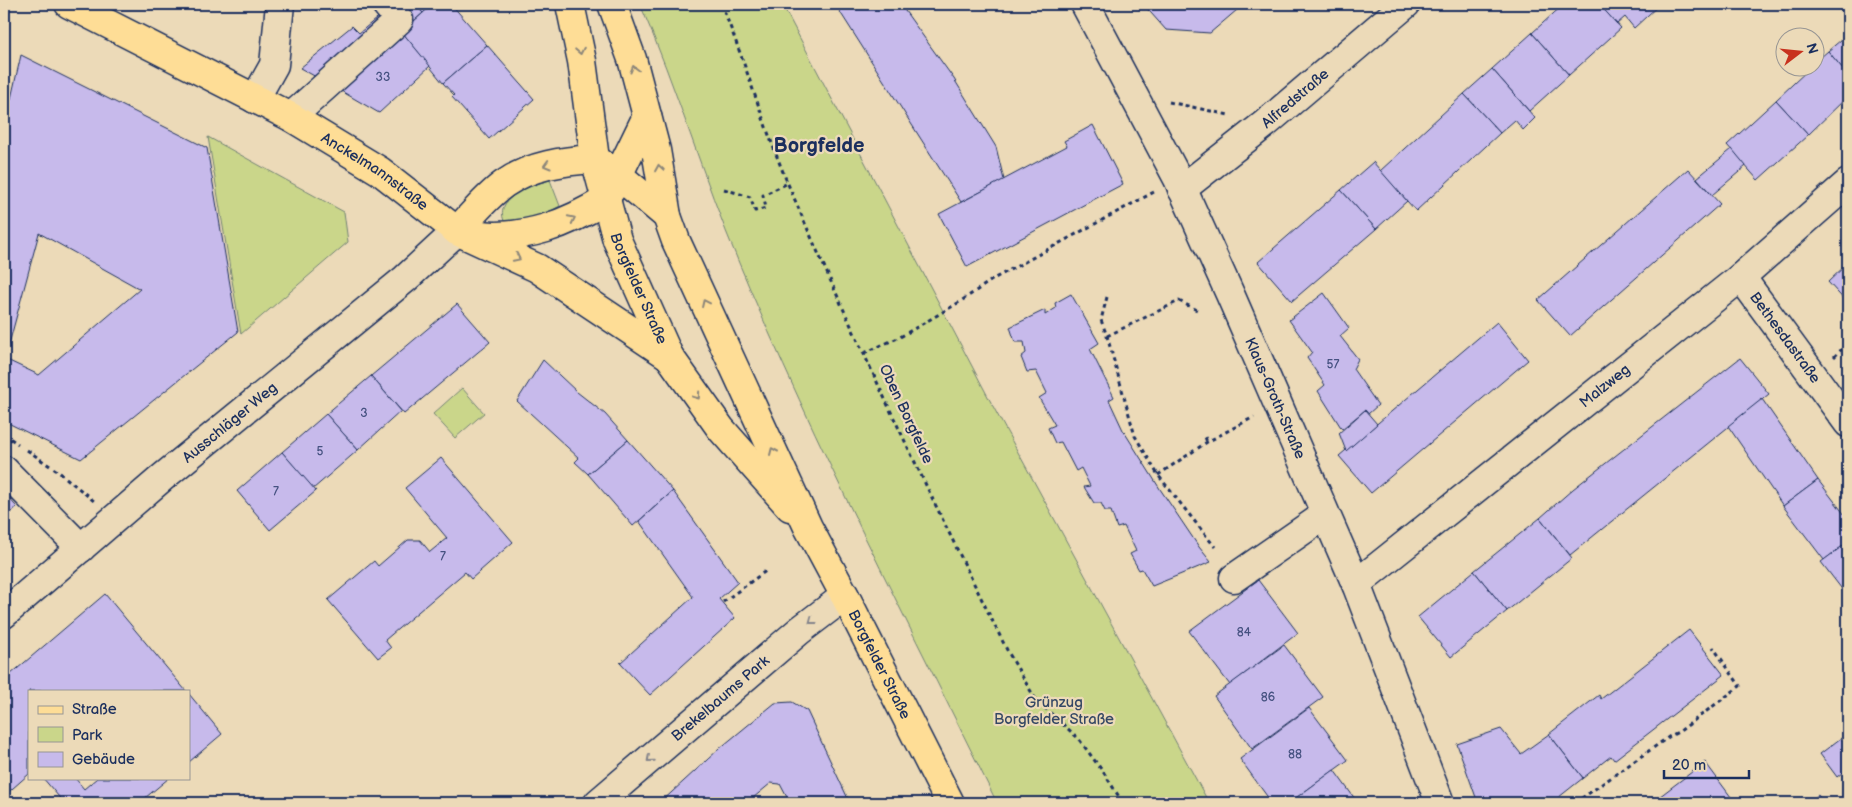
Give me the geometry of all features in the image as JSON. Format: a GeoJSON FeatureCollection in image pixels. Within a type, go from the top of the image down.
{"type":"FeatureCollection","features":[{"type":"Feature","properties":{"kind":"main road","name":"Anckelmannstraße"},"geometry":{"type":"LineString","coordinates":[[69,4],[291,117],[380,171],[457,231],[537,268],[669,356]]}},
{"type":"Feature","properties":{"kind":"main road"},"geometry":{"type":"LineString","coordinates":[[570,4],[582,61],[595,159],[613,187],[667,216]]}},
{"type":"Feature","properties":{"kind":"main road","name":"Borgfelder Straße"},"geometry":{"type":"LineString","coordinates":[[612,4],[632,59],[656,150],[667,216],[676,241],[808,527],[950,803]]}},
{"type":"Feature","properties":{"kind":"main road"},"geometry":{"type":"LineString","coordinates":[[457,231],[472,235],[509,236],[540,231],[562,224],[585,212],[613,187],[647,116]]}},
{"type":"Feature","properties":{"kind":"main road","name":"Ausschläger Weg"},"geometry":{"type":"LineString","coordinates":[[457,231],[493,193],[522,174],[559,162],[595,159]]}},
{"type":"Feature","properties":{"kind":"main road","name":"Borgfelder Straße"},"geometry":{"type":"LineString","coordinates":[[613,187],[617,240],[669,356],[721,429],[808,527]]}},
{"type":"Feature","properties":{"kind":"street"},"geometry":{"type":"LineString","coordinates":[[255,99],[274,66],[280,4]]}},
{"type":"Feature","properties":{"kind":"street"},"geometry":{"type":"LineString","coordinates":[[291,117],[400,20],[386,4]]}},
{"type":"Feature","properties":{"kind":"street","name":"Klaus-Groth-Straße"},"geometry":{"type":"LineString","coordinates":[[1085,4],[1180,184],[1279,404],[1356,584],[1440,803]]}},
{"type":"Feature","properties":{"kind":"street","name":"Alfredstraße"},"geometry":{"type":"LineString","coordinates":[[1180,184],[1266,123],[1406,4]]}},
{"type":"Feature","properties":{"kind":"street","name":"Malzweg"},"geometry":{"type":"LineString","coordinates":[[1356,584],[1741,277],[1848,183]]}},
{"type":"Feature","properties":{"kind":"street","name":"Ausschläger Weg"},"geometry":{"type":"LineString","coordinates":[[4,614],[115,518],[405,279],[457,231]]}},
{"type":"Feature","properties":{"kind":"street","name":"Bethesdastraße"},"geometry":{"type":"LineString","coordinates":[[1741,277],[1848,423]]}},
{"type":"Feature","properties":{"kind":"street"},"geometry":{"type":"LineString","coordinates":[[4,470],[81,548]]}},
{"type":"Feature","properties":{"kind":"street"},"geometry":{"type":"LineString","coordinates":[[1234,578],[1325,515]]}},
{"type":"Feature","properties":{"kind":"street","name":"Brekelbaums Park"},"geometry":{"type":"LineString","coordinates":[[598,803],[799,631],[845,596]]}},
{"type":"Feature","properties":{"kind":"path","name":"Oben Borgfelde"},"geometry":{"type":"LineString","coordinates":[[721,4],[737,42],[788,182],[864,353],[1008,652],[1036,700],[1078,738],[1123,803]]}},
{"type":"Feature","properties":{"kind":"path"},"geometry":{"type":"LineString","coordinates":[[1134,95],[1266,123]]}},
{"type":"Feature","properties":{"kind":"path"},"geometry":{"type":"LineString","coordinates":[[724,189],[750,197],[755,211],[766,208],[762,195],[788,182]]}},
{"type":"Feature","properties":{"kind":"path"},"geometry":{"type":"LineString","coordinates":[[864,353],[900,337],[958,303],[995,278],[1180,184]]}},
{"type":"Feature","properties":{"kind":"path"},"geometry":{"type":"LineString","coordinates":[[1108,297],[1101,317],[1135,436],[1158,475],[1215,547]]}},
{"type":"Feature","properties":{"kind":"path"},"geometry":{"type":"LineString","coordinates":[[1107,336],[1179,301],[1199,311]]}},
{"type":"Feature","properties":{"kind":"path"},"geometry":{"type":"LineString","coordinates":[[1158,475],[1208,442],[1279,404]]}},
{"type":"Feature","properties":{"kind":"path"},"geometry":{"type":"LineString","coordinates":[[4,434],[60,473],[115,518]]}},
{"type":"Feature","properties":{"kind":"path"},"geometry":{"type":"LineString","coordinates":[[1205,437],[1208,442]]}},
{"type":"Feature","properties":{"kind":"path"},"geometry":{"type":"LineString","coordinates":[[723,602],[766,570]]}},
{"type":"Feature","properties":{"kind":"path"},"geometry":{"type":"LineString","coordinates":[[1575,803],[1670,736],[1680,731],[1740,686],[1713,647]]}},
{"type":"Feature","properties":{"kind":"green space","name":"Grünzug Borgfelder Straße"},"geometry":{"type":"Polygon","coordinates":[[[640,4],[782,4],[995,410],[1209,803],[997,803],[799,400],[726,231],[666,68],[640,4]]]}},
{"type":"Feature","properties":{"kind":"green space"},"geometry":{"type":"Polygon","coordinates":[[[208,137],[344,212],[348,242],[241,334],[208,137]]]}},
{"type":"Feature","properties":{"kind":"green space"},"geometry":{"type":"Polygon","coordinates":[[[550,180],[560,206],[539,217],[508,223],[504,221],[502,213],[510,199],[525,188],[550,180]]]}},
{"type":"Feature","properties":{"kind":"green space"},"geometry":{"type":"Polygon","coordinates":[[[462,388],[484,413],[455,438],[433,414],[462,388]]]}},
{"type":"Feature","properties":{"kind":"building"},"geometry":{"type":"Polygon","coordinates":[[[394,4],[415,4],[423,13],[336,88],[300,68],[352,26],[359,33],[394,4]]]}},
{"type":"Feature","properties":{"kind":"building"},"geometry":{"type":"Polygon","coordinates":[[[415,4],[433,4],[423,13],[415,4]]]}},
{"type":"Feature","properties":{"kind":"building"},"geometry":{"type":"Polygon","coordinates":[[[433,4],[451,4],[487,45],[443,83],[402,32],[433,4]]]}},
{"type":"Feature","properties":{"kind":"building"},"geometry":{"type":"Polygon","coordinates":[[[835,4],[900,4],[954,79],[996,147],[1004,180],[961,202],[835,4]]]}},
{"type":"Feature","properties":{"kind":"building"},"geometry":{"type":"Polygon","coordinates":[[[1143,4],[1244,4],[1210,33],[1166,30],[1143,4]]]}},
{"type":"Feature","properties":{"kind":"building"},"geometry":{"type":"Polygon","coordinates":[[[1564,4],[1599,4],[1621,28],[1569,75],[1532,33],[1564,4]]]}},
{"type":"Feature","properties":{"kind":"building"},"geometry":{"type":"Polygon","coordinates":[[[1599,4],[1660,4],[1634,28],[1625,17],[1617,24],[1599,4]]]}},
{"type":"Feature","properties":{"kind":"building"},"geometry":{"type":"Polygon","coordinates":[[[402,32],[430,66],[379,113],[336,88],[402,32]]]}},
{"type":"Feature","properties":{"kind":"building"},"geometry":{"type":"Polygon","coordinates":[[[1532,33],[1569,75],[1529,111],[1492,69],[1532,33]]]}},
{"type":"Feature","properties":{"kind":"building"},"geometry":{"type":"Polygon","coordinates":[[[1848,34],[1848,75],[1828,51],[1848,34]]]}},
{"type":"Feature","properties":{"kind":"building"},"geometry":{"type":"Polygon","coordinates":[[[487,45],[534,99],[489,139],[452,97],[454,95],[443,83],[487,45]]]}},
{"type":"Feature","properties":{"kind":"building"},"geometry":{"type":"Polygon","coordinates":[[[1828,51],[1848,75],[1848,96],[1808,135],[1776,100],[1799,78],[1824,78],[1824,54],[1828,51]]]}},
{"type":"Feature","properties":{"kind":"building"},"geometry":{"type":"Polygon","coordinates":[[[21,55],[207,148],[238,332],[81,459],[4,421],[4,129],[21,55]],[[39,233],[5,359],[39,375],[140,289],[39,233]]]}},
{"type":"Feature","properties":{"kind":"building"},"geometry":{"type":"Polygon","coordinates":[[[1492,69],[1535,118],[1523,130],[1515,120],[1500,133],[1464,94],[1492,69]]]}},
{"type":"Feature","properties":{"kind":"building"},"geometry":{"type":"Polygon","coordinates":[[[1464,94],[1500,133],[1416,211],[1380,171],[1464,94]]]}},
{"type":"Feature","properties":{"kind":"building"},"geometry":{"type":"Polygon","coordinates":[[[1776,100],[1808,135],[1758,180],[1727,145],[1776,100]]]}},
{"type":"Feature","properties":{"kind":"building"},"geometry":{"type":"Polygon","coordinates":[[[1093,125],[1123,184],[967,267],[939,214],[1067,146],[1064,141],[1093,125]]]}},
{"type":"Feature","properties":{"kind":"building"},"geometry":{"type":"Polygon","coordinates":[[[1732,149],[1746,166],[1712,195],[1697,178],[1732,149]]]}},
{"type":"Feature","properties":{"kind":"building"},"geometry":{"type":"Polygon","coordinates":[[[1373,162],[1407,201],[1376,229],[1341,190],[1373,162]]]}},
{"type":"Feature","properties":{"kind":"building"},"geometry":{"type":"Polygon","coordinates":[[[1688,169],[1720,204],[1570,336],[1538,300],[1688,169]]]}},
{"type":"Feature","properties":{"kind":"building"},"geometry":{"type":"Polygon","coordinates":[[[1341,190],[1376,229],[1292,301],[1258,262],[1341,190]]]}},
{"type":"Feature","properties":{"kind":"building"},"geometry":{"type":"Polygon","coordinates":[[[1848,263],[1848,304],[1828,282],[1848,263]]]}},
{"type":"Feature","properties":{"kind":"building"},"geometry":{"type":"Polygon","coordinates":[[[1324,293],[1349,328],[1340,336],[1358,359],[1353,369],[1378,405],[1368,414],[1365,410],[1342,429],[1318,391],[1325,385],[1307,358],[1312,352],[1289,320],[1324,293]]]}},
{"type":"Feature","properties":{"kind":"building"},"geometry":{"type":"Polygon","coordinates":[[[1071,294],[1099,343],[1090,349],[1114,397],[1109,400],[1123,430],[1160,489],[1211,562],[1152,586],[1142,569],[1139,570],[1130,554],[1136,551],[1124,526],[1117,528],[1111,511],[1105,511],[1101,503],[1094,503],[1084,487],[1090,486],[1081,468],[1076,471],[1061,442],[1055,443],[1048,428],[1055,425],[1039,398],[1047,393],[1036,371],[1027,372],[1021,357],[1026,353],[1024,342],[1015,342],[1010,327],[1045,310],[1045,315],[1056,308],[1055,303],[1071,294]]]}},
{"type":"Feature","properties":{"kind":"building"},"geometry":{"type":"Polygon","coordinates":[[[457,304],[490,342],[404,414],[371,376],[457,304]]]}},
{"type":"Feature","properties":{"kind":"building"},"geometry":{"type":"Polygon","coordinates":[[[1497,322],[1528,360],[1371,493],[1339,456],[1497,322]]]}},
{"type":"Feature","properties":{"kind":"building"},"geometry":{"type":"Polygon","coordinates":[[[1740,358],[1769,394],[1570,555],[1540,518],[1573,489],[1740,358]]]}},
{"type":"Feature","properties":{"kind":"building"},"geometry":{"type":"Polygon","coordinates":[[[543,360],[577,392],[605,414],[628,440],[588,474],[575,462],[579,458],[517,401],[543,360]]]}},
{"type":"Feature","properties":{"kind":"building"},"geometry":{"type":"Polygon","coordinates":[[[371,376],[401,411],[358,450],[326,414],[371,376]]]}},
{"type":"Feature","properties":{"kind":"building"},"geometry":{"type":"Polygon","coordinates":[[[1762,399],[1818,480],[1783,506],[1728,426],[1762,399]]]}},
{"type":"Feature","properties":{"kind":"building"},"geometry":{"type":"Polygon","coordinates":[[[1365,410],[1377,424],[1346,451],[1339,433],[1365,410]]]}},
{"type":"Feature","properties":{"kind":"building"},"geometry":{"type":"Polygon","coordinates":[[[326,414],[358,450],[313,489],[282,452],[326,414]]]}},
{"type":"Feature","properties":{"kind":"building"},"geometry":{"type":"Polygon","coordinates":[[[628,440],[673,491],[633,526],[588,474],[628,440]]]}},
{"type":"Feature","properties":{"kind":"building"},"geometry":{"type":"Polygon","coordinates":[[[282,452],[316,491],[270,530],[237,491],[282,452]]]}},
{"type":"Feature","properties":{"kind":"building"},"geometry":{"type":"Polygon","coordinates":[[[441,458],[513,542],[471,579],[465,572],[385,640],[391,648],[378,658],[328,600],[374,561],[378,566],[408,540],[420,540],[430,552],[447,538],[405,488],[441,458]]]}},
{"type":"Feature","properties":{"kind":"building"},"geometry":{"type":"Polygon","coordinates":[[[1818,480],[1848,519],[1848,542],[1824,560],[1783,506],[1818,480]]]}},
{"type":"Feature","properties":{"kind":"building"},"geometry":{"type":"Polygon","coordinates":[[[673,491],[738,582],[719,599],[735,618],[650,695],[620,663],[693,597],[639,521],[673,491]]]}},
{"type":"Feature","properties":{"kind":"building"},"geometry":{"type":"Polygon","coordinates":[[[4,493],[17,507],[4,518],[4,493]]]}},
{"type":"Feature","properties":{"kind":"building"},"geometry":{"type":"Polygon","coordinates":[[[1540,518],[1572,558],[1507,611],[1474,571],[1540,518]]]}},
{"type":"Feature","properties":{"kind":"building"},"geometry":{"type":"Polygon","coordinates":[[[1848,542],[1848,597],[1821,562],[1848,542]]]}},
{"type":"Feature","properties":{"kind":"building"},"geometry":{"type":"Polygon","coordinates":[[[1474,571],[1507,611],[1451,657],[1418,617],[1474,571]]]}},
{"type":"Feature","properties":{"kind":"building"},"geometry":{"type":"Polygon","coordinates":[[[1258,580],[1298,633],[1230,685],[1189,631],[1258,580]]]}},
{"type":"Feature","properties":{"kind":"building"},"geometry":{"type":"Polygon","coordinates":[[[105,594],[185,690],[28,690],[28,775],[4,796],[4,680],[105,594]]]}},
{"type":"Feature","properties":{"kind":"building"},"geometry":{"type":"Polygon","coordinates":[[[1689,630],[1724,675],[1614,760],[1611,756],[1583,778],[1549,734],[1599,695],[1601,699],[1689,630]]]}},
{"type":"Feature","properties":{"kind":"building"},"geometry":{"type":"Polygon","coordinates":[[[1284,645],[1323,697],[1252,749],[1214,696],[1284,645]]]}},
{"type":"Feature","properties":{"kind":"building"},"geometry":{"type":"Polygon","coordinates":[[[190,695],[222,734],[190,761],[190,695]]]}},
{"type":"Feature","properties":{"kind":"building"},"geometry":{"type":"Polygon","coordinates":[[[792,702],[807,711],[850,803],[790,803],[780,784],[771,783],[747,803],[660,803],[719,749],[775,703],[792,702]]]}},
{"type":"Feature","properties":{"kind":"building"},"geometry":{"type":"Polygon","coordinates":[[[1309,708],[1348,760],[1289,803],[1272,803],[1240,759],[1309,708]]]}},
{"type":"Feature","properties":{"kind":"building"},"geometry":{"type":"Polygon","coordinates":[[[1501,729],[1521,754],[1549,734],[1583,778],[1554,801],[1555,803],[1478,803],[1457,744],[1501,729]]]}},
{"type":"Feature","properties":{"kind":"building"},"geometry":{"type":"Polygon","coordinates":[[[1841,738],[1848,747],[1848,768],[1837,777],[1820,754],[1841,738]]]}},
{"type":"Feature","properties":{"kind":"building"},"geometry":{"type":"Polygon","coordinates":[[[1705,762],[1734,801],[1731,803],[1651,803],[1705,762]]]}},
{"type":"Feature","properties":{"kind":"building"},"geometry":{"type":"Polygon","coordinates":[[[1334,770],[1358,803],[1289,803],[1334,770]]]}},
{"type":"Feature","properties":{"kind":"building"},"geometry":{"type":"Polygon","coordinates":[[[45,780],[77,780],[84,789],[95,780],[167,780],[139,803],[64,803],[45,780]]]}},
{"type":"Feature","properties":{"kind":"building"},"geometry":{"type":"Polygon","coordinates":[[[1818,795],[1824,803],[1808,803],[1818,795]]]}},
{"type":"Feature","properties":{"kind":"district","name":"Borgfelde"},"geometry":{"type":"Point","coordinates":[819,146]}}]}
